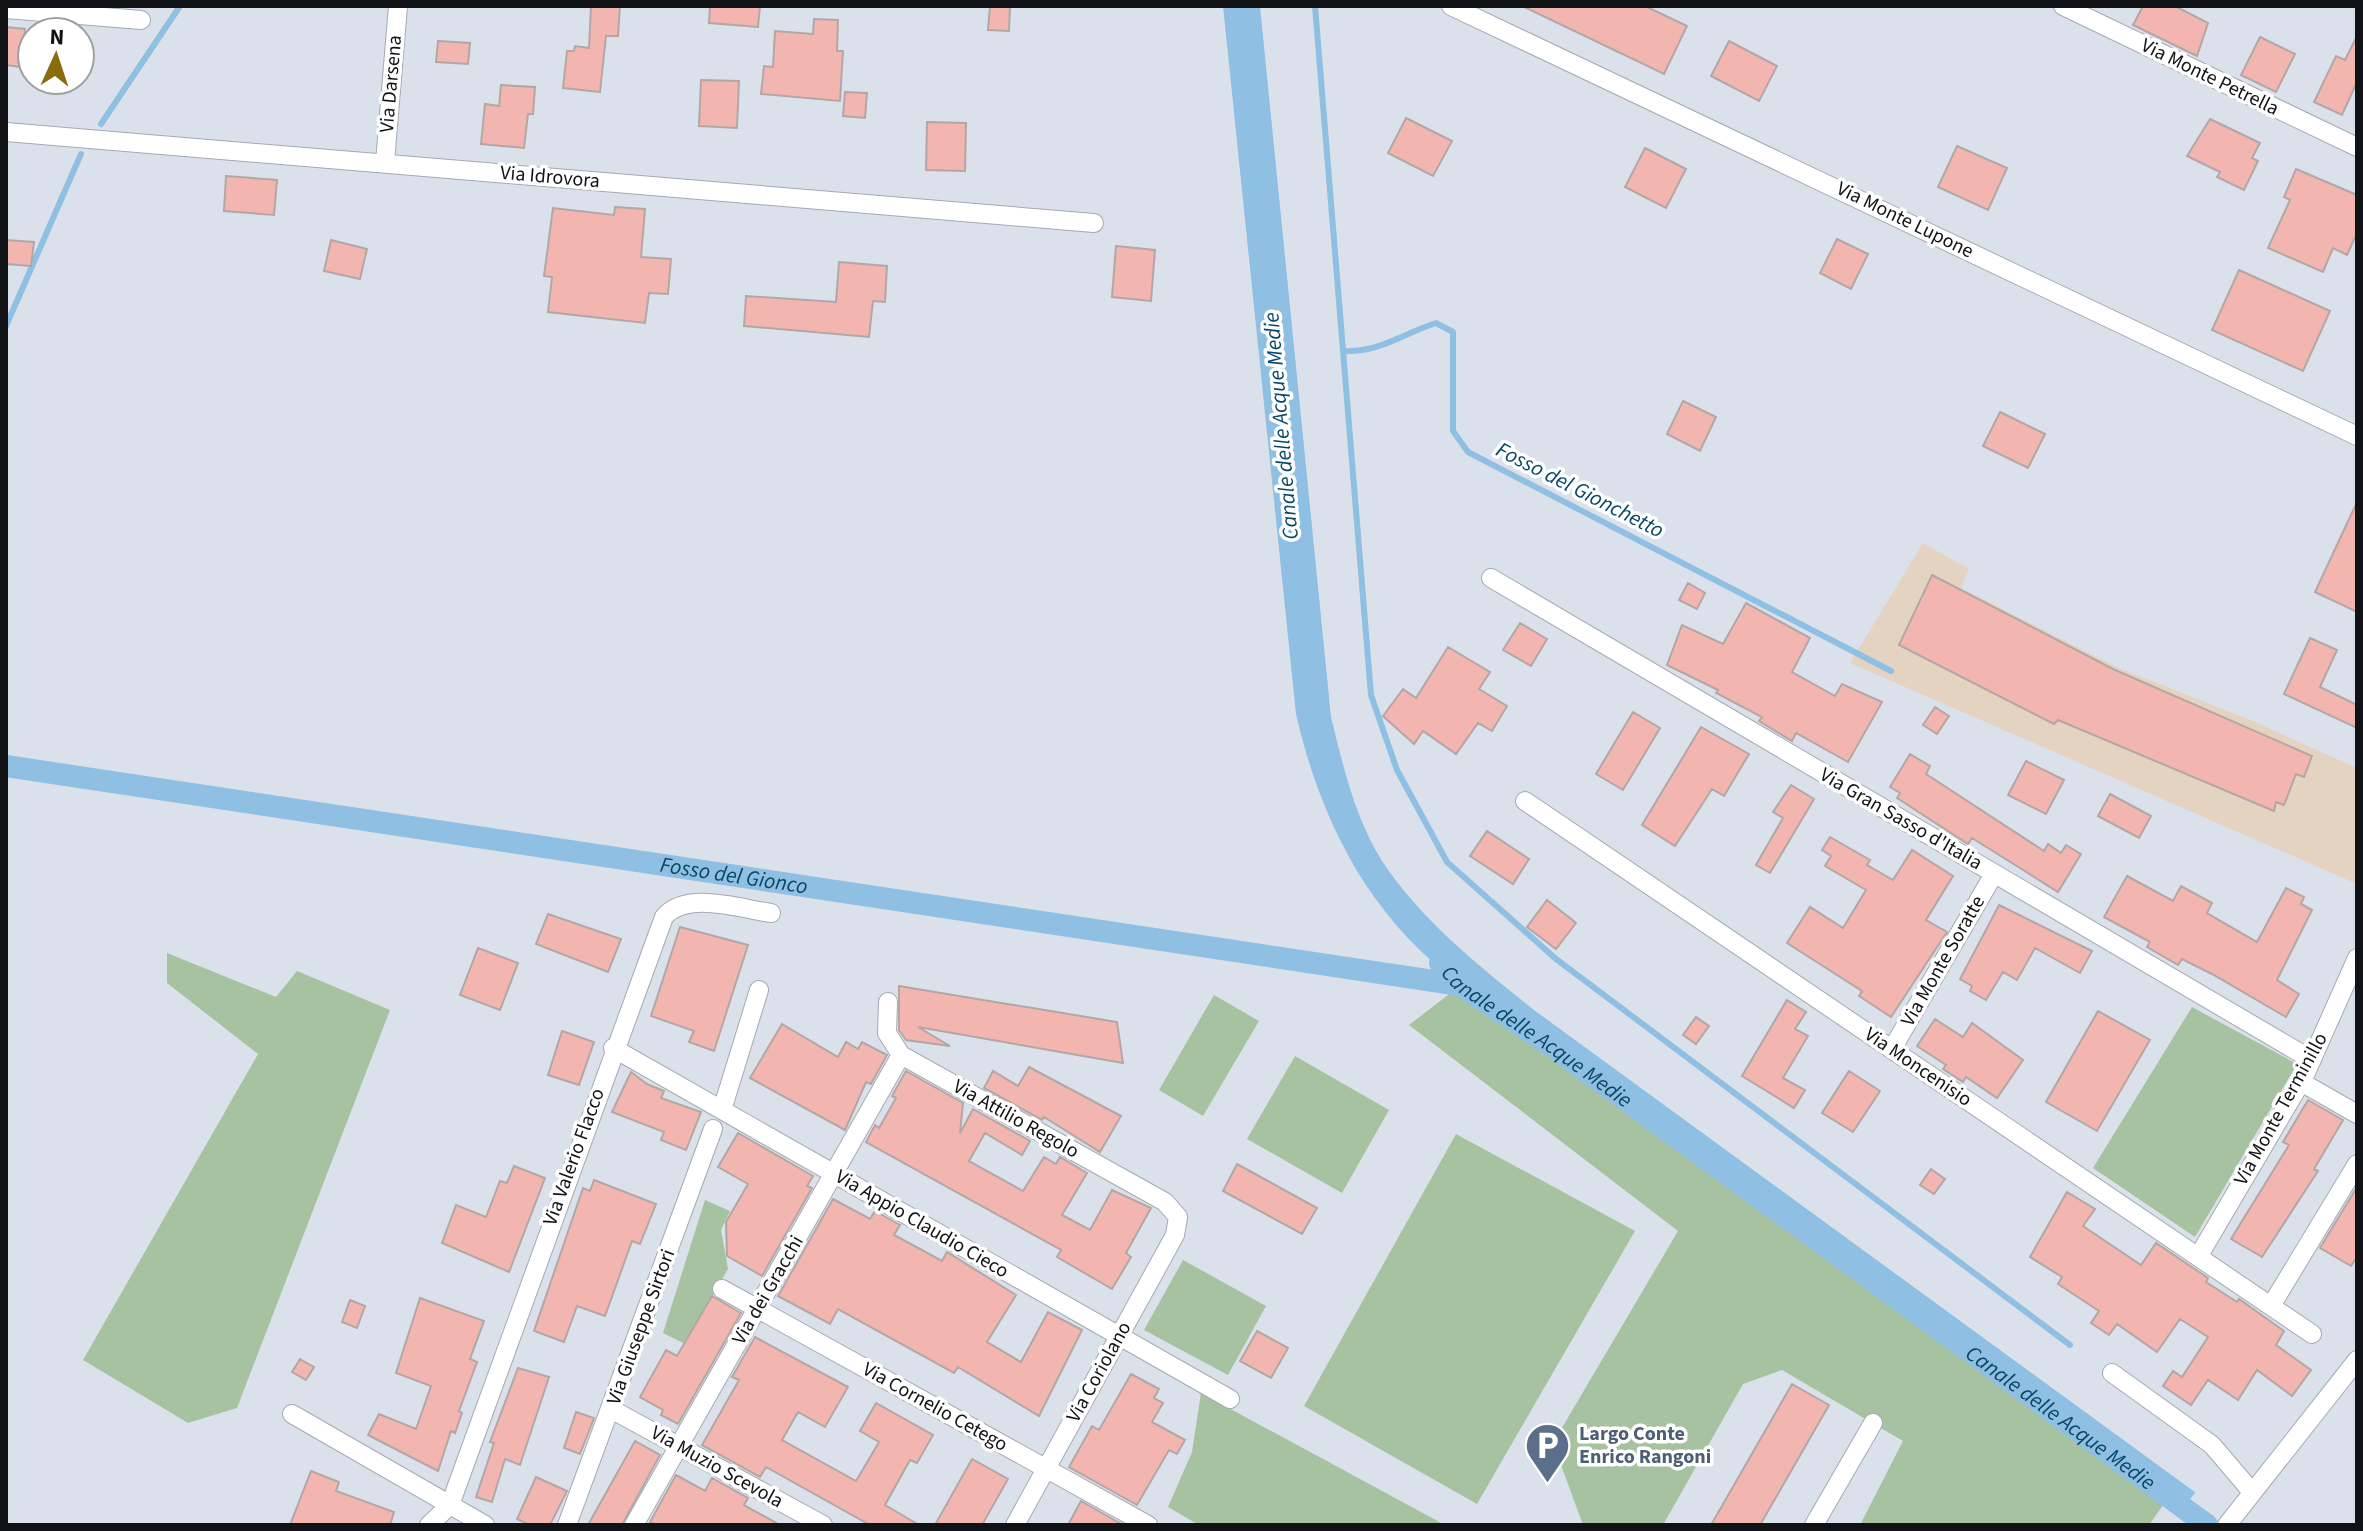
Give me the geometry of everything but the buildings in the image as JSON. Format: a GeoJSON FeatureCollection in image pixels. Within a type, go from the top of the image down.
{"type":"FeatureCollection","features":[{"type":"Feature","properties":{"kind":"street","name":"Via Darsena"},"geometry":{"type":"LineString","coordinates":[[385,162],[398,6]]}},
{"type":"Feature","properties":{"kind":"street","name":"Via Monte Lupone"},"geometry":{"type":"LineString","coordinates":[[1451,6],[2357,436]]}},
{"type":"Feature","properties":{"kind":"street","name":"Via Monte Petrella"},"geometry":{"type":"LineString","coordinates":[[2063,6],[2357,147]]}},
{"type":"Feature","properties":{"kind":"street"},"geometry":{"type":"LineString","coordinates":[[6,9],[141,20]]}},
{"type":"Feature","properties":{"kind":"street","name":"Via Idrovora"},"geometry":{"type":"LineString","coordinates":[[6,132],[1094,223]]}},
{"type":"Feature","properties":{"kind":"street","name":"Via Gran Sasso d'Italia"},"geometry":{"type":"LineString","coordinates":[[1491,578],[2312,1060]]}},
{"type":"Feature","properties":{"kind":"street","name":"Via Moncenisio"},"geometry":{"type":"LineString","coordinates":[[1525,801],[2312,1334]]}},
{"type":"Feature","properties":{"kind":"street","name":"Via Monte Soratte"},"geometry":{"type":"LineString","coordinates":[[1892,1049],[1994,874]]}},
{"type":"Feature","properties":{"kind":"street","name":"Via Valerio Flacco"},"geometry":{"type":"LineString","coordinates":[[450,1505],[613,1048],[668,912],[692,903],[771,913]]}},
{"type":"Feature","properties":{"kind":"street","name":"Via Monte Terminillo"},"geometry":{"type":"LineString","coordinates":[[2198,1257],[2301,1082],[2357,958]]}},
{"type":"Feature","properties":{"kind":"street"},"geometry":{"type":"LineString","coordinates":[[722,1110],[759,990]]}},
{"type":"Feature","properties":{"kind":"street"},"geometry":{"type":"LineString","coordinates":[[888,1002],[887,1033],[901,1055]]}},
{"type":"Feature","properties":{"kind":"street","name":"Via Appio Claudio Cieco"},"geometry":{"type":"LineString","coordinates":[[613,1048],[1230,1399]]}},
{"type":"Feature","properties":{"kind":"street","name":"Via dei Gracchi"},"geometry":{"type":"LineString","coordinates":[[634,1525],[901,1055]]}},
{"type":"Feature","properties":{"kind":"street","name":"Via Attilio Regolo"},"geometry":{"type":"LineString","coordinates":[[901,1055],[1165,1202],[1178,1217]]}},
{"type":"Feature","properties":{"kind":"street"},"geometry":{"type":"LineString","coordinates":[[2301,1082],[2357,1114]]}},
{"type":"Feature","properties":{"kind":"street","name":"Via Giuseppe Sirtori"},"geometry":{"type":"LineString","coordinates":[[567,1525],[713,1129]]}},
{"type":"Feature","properties":{"kind":"street"},"geometry":{"type":"LineString","coordinates":[[2271,1306],[2357,1164]]}},
{"type":"Feature","properties":{"kind":"street","name":"Via Coriolano"},"geometry":{"type":"LineString","coordinates":[[1015,1525],[1175,1235],[1178,1217]]}},
{"type":"Feature","properties":{"kind":"street","name":"Via Cornelio Cetego"},"geometry":{"type":"LineString","coordinates":[[722,1289],[1148,1525]]}},
{"type":"Feature","properties":{"kind":"street"},"geometry":{"type":"LineString","coordinates":[[2227,1525],[2355,1366]]}},
{"type":"Feature","properties":{"kind":"street"},"geometry":{"type":"LineString","coordinates":[[2112,1373],[2212,1445],[2252,1492]]}},
{"type":"Feature","properties":{"kind":"street","name":"Via Muzio Scevola"},"geometry":{"type":"LineString","coordinates":[[611,1409],[823,1525]]}},
{"type":"Feature","properties":{"kind":"street"},"geometry":{"type":"LineString","coordinates":[[292,1414],[485,1525]]}},
{"type":"Feature","properties":{"kind":"street"},"geometry":{"type":"LineString","coordinates":[[1814,1525],[1873,1423]]}},
{"type":"Feature","properties":{"kind":"street"},"geometry":{"type":"LineString","coordinates":[[429,1525],[450,1505]]}},
{"type":"Feature","properties":{"kind":"shaded area"},"geometry":{"type":"Polygon","coordinates":[[[1923,543],[1969,569],[1961,588],[2119,668],[2253,721],[2357,768],[2357,884],[1850,663],[1923,543]]]}},
{"type":"Feature","properties":{"kind":"green space"},"geometry":{"type":"Polygon","coordinates":[[[167,953],[276,997],[297,971],[390,1010],[237,1408],[188,1423],[83,1360],[258,1054],[167,983],[167,953]]]}},
{"type":"Feature","properties":{"kind":"green space"},"geometry":{"type":"Polygon","coordinates":[[[1461,985],[1553,1047],[2169,1497],[2149,1525],[1860,1525],[1903,1441],[1782,1370],[1743,1384],[1663,1525],[1583,1525],[1553,1443],[1678,1231],[1409,1025],[1461,985]]]}},
{"type":"Feature","properties":{"kind":"green space"},"geometry":{"type":"Polygon","coordinates":[[[1214,995],[1259,1021],[1203,1116],[1159,1090],[1214,995]]]}},
{"type":"Feature","properties":{"kind":"green space"},"geometry":{"type":"Polygon","coordinates":[[[2192,1007],[2297,1064],[2195,1237],[2093,1168],[2192,1007]]]}},
{"type":"Feature","properties":{"kind":"green space"},"geometry":{"type":"Polygon","coordinates":[[[1295,1056],[1389,1110],[1342,1193],[1247,1139],[1295,1056]]]}},
{"type":"Feature","properties":{"kind":"green space"},"geometry":{"type":"Polygon","coordinates":[[[1456,1134],[1635,1231],[1477,1504],[1304,1406],[1456,1134]]]}},
{"type":"Feature","properties":{"kind":"green space"},"geometry":{"type":"Polygon","coordinates":[[[705,1200],[730,1211],[721,1230],[728,1269],[685,1344],[663,1333],[705,1200]]]}},
{"type":"Feature","properties":{"kind":"green space"},"geometry":{"type":"Polygon","coordinates":[[[1183,1260],[1266,1306],[1228,1375],[1144,1330],[1183,1260]]]}},
{"type":"Feature","properties":{"kind":"green space"},"geometry":{"type":"Polygon","coordinates":[[[1201,1393],[1445,1525],[1199,1525],[1168,1507],[1192,1452],[1201,1393]]]}},
{"type":"Feature","properties":{"kind":"water"},"geometry":{"type":"Polygon","coordinates":[[[1223,6],[1260,6],[1331,717],[1357,809],[1382,861],[1433,923],[1534,1010],[2240,1525],[2207,1525],[1553,1047],[1472,993],[1429,958],[1375,898],[1353,864],[1319,792],[1296,714],[1223,6]]]}},
{"type":"Feature","properties":{"kind":"pier"},"geometry":{"type":"Polygon","coordinates":[[[2198,1489],[2243,1525],[2200,1525],[2181,1511],[2198,1489]]]}},
{"type":"Feature","properties":{"kind":"waterway"},"geometry":{"type":"LineString","coordinates":[[101,124],[180,6]]}},
{"type":"Feature","properties":{"kind":"waterway"},"geometry":{"type":"LineString","coordinates":[[1315,6],[1371,695],[1397,770],[1447,862],[1556,959],[2070,1345]]}},
{"type":"Feature","properties":{"kind":"waterway"},"geometry":{"type":"LineString","coordinates":[[6,326],[81,154]]}},
{"type":"Feature","properties":{"kind":"waterway","name":"Fosso del Gionchetto"},"geometry":{"type":"LineString","coordinates":[[1343,351],[1379,346],[1436,323],[1453,332],[1453,431],[1468,452],[1891,671]]}},
{"type":"Feature","properties":{"kind":"waterway","name":"Fosso del Gionco"},"geometry":{"type":"LineString","coordinates":[[6,766],[1460,985]]}},
{"type":"Feature","properties":{"kind":"waterway","name":"Canale delle Acque Medie"},"geometry":{"type":"LineString","coordinates":[[1440,963],[1460,985],[1553,1047],[2207,1525]]}},
{"type":"Feature","properties":{"kind":"place","name":"Largo Conte Enrico Rangoni"},"geometry":{"type":"Point","coordinates":[1548,1484]}}]}
